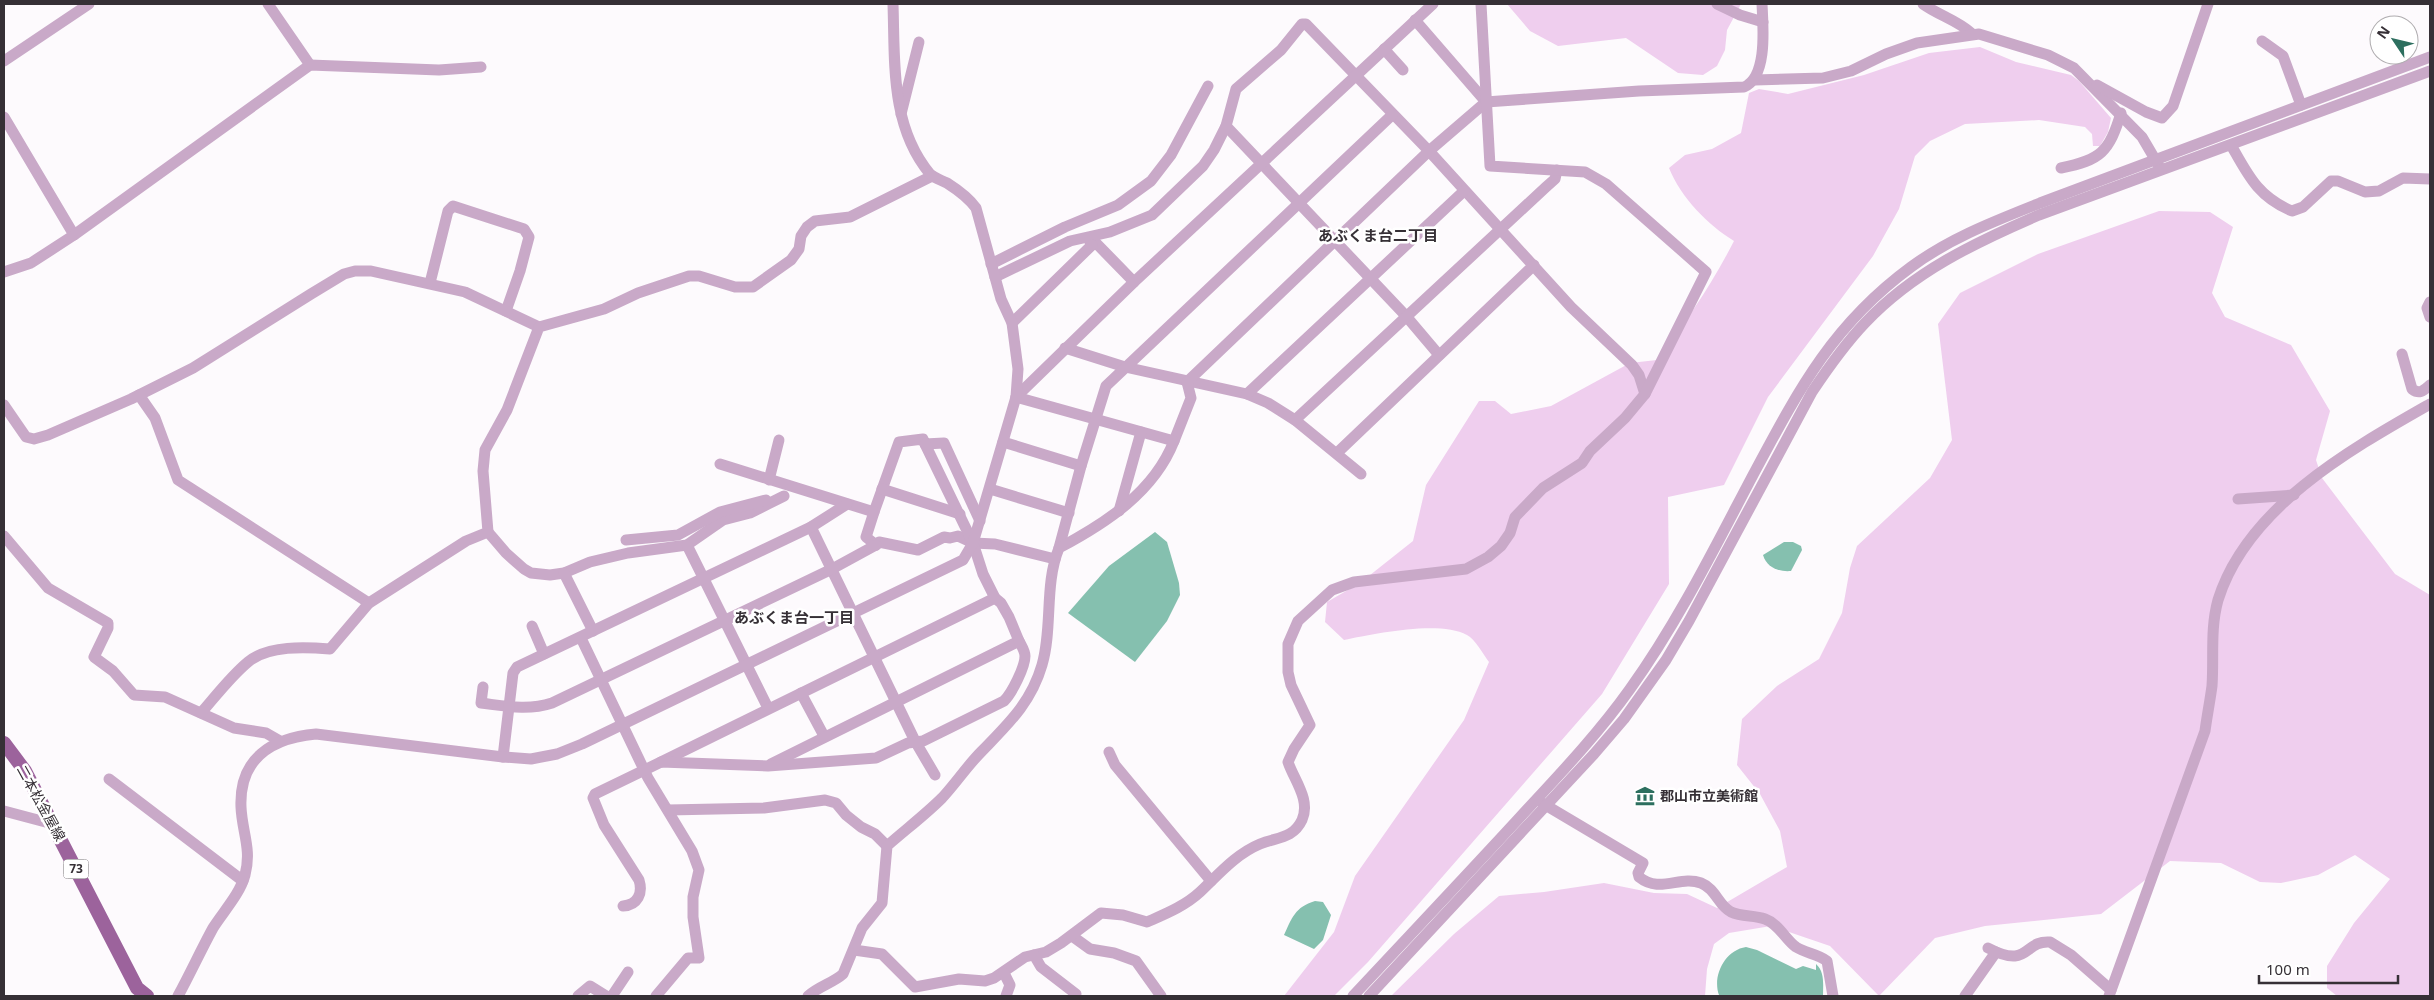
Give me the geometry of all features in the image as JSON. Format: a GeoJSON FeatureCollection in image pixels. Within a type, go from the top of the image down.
{"type":"FeatureCollection","features":[{"type":"Feature","properties":{"kind":"main road","name":"二本松金屋線"},"geometry":{"type":"LineString","coordinates":[[4,743],[25,771],[137,988],[147,996]]}},
{"type":"Feature","properties":{"kind":"street"},"geometry":{"type":"LineString","coordinates":[[4,61],[89,4]]}},
{"type":"Feature","properties":{"kind":"street"},"geometry":{"type":"LineString","coordinates":[[268,4],[310,65]]}},
{"type":"Feature","properties":{"kind":"street"},"geometry":{"type":"LineString","coordinates":[[178,996],[213,929],[243,881],[248,846],[241,808],[243,784],[254,762],[268,748],[280,741],[316,734],[503,757],[531,759],[557,754],[622,726],[963,560],[973,543],[990,488],[1016,396],[1018,369],[1012,323],[994,277],[976,208],[969,199],[932,176],[909,140],[900,116],[897,99],[893,4]]}},
{"type":"Feature","properties":{"kind":"street"},"geometry":{"type":"LineString","coordinates":[[1016,396],[1134,282],[1433,4]]}},
{"type":"Feature","properties":{"kind":"street"},"geometry":{"type":"LineString","coordinates":[[854,950],[882,954],[918,992],[959,980],[985,982],[1004,973],[1025,957],[1046,952],[1072,936],[1100,913],[1123,915],[1147,922],[1190,900],[1242,854],[1261,843],[1289,835],[1302,821],[1304,813],[1302,788],[1288,762],[1310,725],[1291,685],[1288,672],[1288,644],[1298,622],[1332,590],[1354,582],[1466,569],[1488,557],[1501,546],[1510,533],[1515,517],[1543,488],[1582,463],[1590,451],[1625,418],[1645,394],[1706,272],[1600,180],[1585,172],[1490,166],[1481,4]]}},
{"type":"Feature","properties":{"kind":"street"},"geometry":{"type":"LineString","coordinates":[[1717,4],[1740,15],[1763,22]]}},
{"type":"Feature","properties":{"kind":"street"},"geometry":{"type":"LineString","coordinates":[[1187,382],[1429,151],[1486,102],[1639,91],[1737,89],[1750,85],[1755,80],[1759,71],[1763,22],[1762,4]]}},
{"type":"Feature","properties":{"kind":"street"},"geometry":{"type":"LineString","coordinates":[[1923,4],[1936,14],[1966,28],[1971,33],[2048,55],[2074,68],[2142,136],[2158,165]]}},
{"type":"Feature","properties":{"kind":"street"},"geometry":{"type":"LineString","coordinates":[[2089,84],[2094,83],[2146,112],[2162,118],[2173,106],[2208,4]]}},
{"type":"Feature","properties":{"kind":"street"},"geometry":{"type":"LineString","coordinates":[[1415,20],[1486,102]]}},
{"type":"Feature","properties":{"kind":"street"},"geometry":{"type":"LineString","coordinates":[[1012,323],[1090,241],[1152,215],[1203,166],[1226,126],[1236,89],[1281,50],[1302,24],[1306,24],[1392,115],[1429,151],[1571,307],[1632,365],[1639,375],[1645,394]]}},
{"type":"Feature","properties":{"kind":"street"},"geometry":{"type":"LineString","coordinates":[[1755,80],[1823,78],[1851,72],[1886,54],[1917,43],[1960,38],[1971,33]]}},
{"type":"Feature","properties":{"kind":"street"},"geometry":{"type":"LineString","coordinates":[[2262,41],[2283,56],[2301,105]]}},
{"type":"Feature","properties":{"kind":"street"},"geometry":{"type":"LineString","coordinates":[[900,116],[919,42]]}},
{"type":"Feature","properties":{"kind":"street"},"geometry":{"type":"LineString","coordinates":[[1384,49],[1403,70]]}},
{"type":"Feature","properties":{"kind":"street"},"geometry":{"type":"LineString","coordinates":[[1369,996],[1547,806],[1624,719],[1666,660],[1812,392],[1835,359],[1866,322],[1914,280],[1962,250],[2039,215],[2301,105],[2430,57]]}},
{"type":"Feature","properties":{"kind":"street"},"geometry":{"type":"LineString","coordinates":[[4,272],[31,263],[74,235],[310,65],[439,70],[480,67]]}},
{"type":"Feature","properties":{"kind":"street"},"geometry":{"type":"LineString","coordinates":[[1353,996],[1594,736],[1629,691],[1658,649],[1683,606],[1795,396],[1820,358],[1853,318],[1879,293],[1939,248],[1976,229],[2040,203],[2158,165],[2231,145],[2430,71]]}},
{"type":"Feature","properties":{"kind":"street"},"geometry":{"type":"LineString","coordinates":[[991,264],[1065,227],[1118,205],[1151,181],[1171,155],[1208,86]]}},
{"type":"Feature","properties":{"kind":"street"},"geometry":{"type":"LineString","coordinates":[[2061,168],[2088,162],[2098,157],[2111,142],[2121,113]]}},
{"type":"Feature","properties":{"kind":"street"},"geometry":{"type":"LineString","coordinates":[[808,996],[818,987],[843,974],[862,928],[882,904],[887,846],[942,798],[982,752],[1010,724],[1024,703],[1039,674],[1044,656],[1057,554],[1081,466],[1106,386],[1392,115]]}},
{"type":"Feature","properties":{"kind":"street"},"geometry":{"type":"LineString","coordinates":[[4,117],[74,235]]}},
{"type":"Feature","properties":{"kind":"street"},"geometry":{"type":"LineString","coordinates":[[1226,126],[1298,205],[1406,316],[1439,355]]}},
{"type":"Feature","properties":{"kind":"street"},"geometry":{"type":"LineString","coordinates":[[2231,145],[2252,181],[2265,196],[2292,211],[2303,207],[2331,181],[2338,181],[2365,192],[2379,192],[2403,178],[2430,179]]}},
{"type":"Feature","properties":{"kind":"street"},"geometry":{"type":"LineString","coordinates":[[1295,420],[1555,179],[1557,170]]}},
{"type":"Feature","properties":{"kind":"street"},"geometry":{"type":"LineString","coordinates":[[4,406],[26,437],[34,439],[139,394],[193,368],[344,274],[355,271],[371,271],[465,292],[539,327],[604,309],[638,293],[689,276],[699,276],[735,287],[753,287],[791,260],[799,248],[801,236],[807,227],[815,221],[850,217],[932,176]]}},
{"type":"Feature","properties":{"kind":"street"},"geometry":{"type":"LineString","coordinates":[[1247,394],[1464,191]]}},
{"type":"Feature","properties":{"kind":"street"},"geometry":{"type":"LineString","coordinates":[[430,283],[448,211],[453,206],[524,229],[529,237],[506,311]]}},
{"type":"Feature","properties":{"kind":"street"},"geometry":{"type":"LineString","coordinates":[[994,277],[1070,241],[1090,241],[1096,243],[1134,282]]}},
{"type":"Feature","properties":{"kind":"street"},"geometry":{"type":"LineString","coordinates":[[1337,453],[1534,265]]}},
{"type":"Feature","properties":{"kind":"street"},"geometry":{"type":"LineString","coordinates":[[2430,302],[2427,308],[2430,317]]}},
{"type":"Feature","properties":{"kind":"street"},"geometry":{"type":"LineString","coordinates":[[539,327],[507,410],[485,450],[483,471],[488,532],[506,553],[531,573],[540,575],[564,573],[590,562],[628,553],[687,545],[723,520],[750,513],[784,496],[720,512],[678,535],[626,540]]}},
{"type":"Feature","properties":{"kind":"street"},"geometry":{"type":"LineString","coordinates":[[1065,348],[1187,382],[1247,394],[1268,403],[1295,420],[1361,474]]}},
{"type":"Feature","properties":{"kind":"street"},"geometry":{"type":"LineString","coordinates":[[2402,354],[2412,389],[2419,392],[2424,391],[2430,385]]}},
{"type":"Feature","properties":{"kind":"street"},"geometry":{"type":"LineString","coordinates":[[483,687],[481,703],[510,707],[542,706],[601,681],[832,569],[879,542],[918,550],[944,537],[958,536],[973,543],[995,544],[1057,554],[1106,522],[1155,476],[1166,459],[1191,398],[1187,382]]}},
{"type":"Feature","properties":{"kind":"street"},"geometry":{"type":"LineString","coordinates":[[139,394],[155,418],[178,480],[369,602]]}},
{"type":"Feature","properties":{"kind":"street"},"geometry":{"type":"LineString","coordinates":[[1016,396],[1174,441]]}},
{"type":"Feature","properties":{"kind":"street"},"geometry":{"type":"LineString","coordinates":[[1965,996],[1992,950],[2002,956],[2017,957],[2036,944],[2050,942],[2071,955],[2110,993],[2205,731],[2212,686],[2212,631],[2218,600],[2237,559],[2259,529],[2294,495],[2327,467],[2430,404]]}},
{"type":"Feature","properties":{"kind":"street"},"geometry":{"type":"LineString","coordinates":[[1119,511],[1141,432]]}},
{"type":"Feature","properties":{"kind":"street"},"geometry":{"type":"LineString","coordinates":[[661,762],[768,766],[876,758],[915,741],[923,741],[1004,701],[1012,692],[1024,660],[1024,652],[1009,617],[1001,603],[995,598],[982,574],[973,543],[923,439],[899,442],[866,537],[876,545]]}},
{"type":"Feature","properties":{"kind":"street"},"geometry":{"type":"LineString","coordinates":[[769,480],[779,440]]}},
{"type":"Feature","properties":{"kind":"street"},"geometry":{"type":"LineString","coordinates":[[1003,442],[1081,466]]}},
{"type":"Feature","properties":{"kind":"street"},"geometry":{"type":"LineString","coordinates":[[925,444],[944,443],[980,521]]}},
{"type":"Feature","properties":{"kind":"street"},"geometry":{"type":"LineString","coordinates":[[720,464],[874,512]]}},
{"type":"Feature","properties":{"kind":"street"},"geometry":{"type":"LineString","coordinates":[[990,488],[1068,513]]}},
{"type":"Feature","properties":{"kind":"street"},"geometry":{"type":"LineString","coordinates":[[882,489],[960,514]]}},
{"type":"Feature","properties":{"kind":"street"},"geometry":{"type":"LineString","coordinates":[[2238,499],[2294,495]]}},
{"type":"Feature","properties":{"kind":"street"},"geometry":{"type":"LineString","coordinates":[[503,757],[513,673],[517,667],[811,527],[847,504]]}},
{"type":"Feature","properties":{"kind":"street"},"geometry":{"type":"LineString","coordinates":[[811,527],[915,741],[935,775]]}},
{"type":"Feature","properties":{"kind":"street"},"geometry":{"type":"LineString","coordinates":[[201,713],[249,660],[278,649],[307,647],[330,649],[369,602],[466,541],[488,532]]}},
{"type":"Feature","properties":{"kind":"street"},"geometry":{"type":"LineString","coordinates":[[4,536],[48,588],[108,623],[108,628],[94,658],[113,671],[131,693],[141,696],[159,695],[234,728],[266,734],[280,741]]}},
{"type":"Feature","properties":{"kind":"street"},"geometry":{"type":"LineString","coordinates":[[687,545],[768,708]]}},
{"type":"Feature","properties":{"kind":"street"},"geometry":{"type":"LineString","coordinates":[[564,573],[593,630]]}},
{"type":"Feature","properties":{"kind":"street"},"geometry":{"type":"LineString","coordinates":[[623,906],[635,902],[641,887],[639,880],[604,824],[593,798],[595,794],[995,598]]}},
{"type":"Feature","properties":{"kind":"street"},"geometry":{"type":"LineString","coordinates":[[532,626],[544,654]]}},
{"type":"Feature","properties":{"kind":"street"},"geometry":{"type":"LineString","coordinates":[[580,638],[644,770],[700,870],[693,897],[693,917],[699,958],[688,958],[656,996]]}},
{"type":"Feature","properties":{"kind":"street"},"geometry":{"type":"LineString","coordinates":[[768,766],[824,736],[1018,640]]}},
{"type":"Feature","properties":{"kind":"street"},"geometry":{"type":"LineString","coordinates":[[801,694],[824,736]]}},
{"type":"Feature","properties":{"kind":"street"},"geometry":{"type":"LineString","coordinates":[[1109,752],[1115,765],[1210,881]]}},
{"type":"Feature","properties":{"kind":"street"},"geometry":{"type":"LineString","coordinates":[[109,779],[243,881]]}},
{"type":"Feature","properties":{"kind":"street"},"geometry":{"type":"LineString","coordinates":[[668,810],[764,808],[825,800],[836,803],[846,815],[861,827],[875,834],[887,846]]}},
{"type":"Feature","properties":{"kind":"street"},"geometry":{"type":"LineString","coordinates":[[1536,800],[1643,863],[1638,873],[1639,877],[1647,883],[1658,886],[1696,881],[1713,891],[1725,908],[1732,913],[1765,920],[1777,926],[1797,948],[1827,961],[1833,996]]}},
{"type":"Feature","properties":{"kind":"street"},"geometry":{"type":"LineString","coordinates":[[4,812],[53,824]]}},
{"type":"Feature","properties":{"kind":"street"},"geometry":{"type":"LineString","coordinates":[[1072,936],[1090,948],[1114,953],[1136,961],[1161,996]]}},
{"type":"Feature","properties":{"kind":"street"},"geometry":{"type":"LineString","coordinates":[[1034,955],[1041,967],[1076,994]]}},
{"type":"Feature","properties":{"kind":"street"},"geometry":{"type":"LineString","coordinates":[[612,996],[628,972]]}},
{"type":"Feature","properties":{"kind":"street"},"geometry":{"type":"LineString","coordinates":[[1004,973],[1010,985],[1006,996]]}},
{"type":"Feature","properties":{"kind":"street"},"geometry":{"type":"LineString","coordinates":[[578,996],[590,986],[606,996]]}},
{"type":"Feature","properties":{"kind":"shaded area"},"geometry":{"type":"Polygon","coordinates":[[[1507,4],[1741,4],[1727,30],[1725,50],[1717,66],[1703,75],[1678,73],[1626,38],[1558,46],[1530,31],[1507,4]]]}},
{"type":"Feature","properties":{"kind":"shaded area"},"geometry":{"type":"Polygon","coordinates":[[[1980,47],[2016,62],[2071,75],[2079,81],[2111,118],[2108,132],[2100,146],[2093,146],[2092,134],[2085,127],[2039,120],[1965,124],[1930,141],[1915,156],[1899,209],[1873,256],[1768,397],[1724,485],[1668,497],[1669,584],[1602,694],[1368,962],[1334,996],[1284,996],[1334,932],[1355,876],[1464,720],[1489,662],[1470,637],[1455,631],[1424,628],[1344,640],[1325,622],[1327,602],[1360,583],[1413,541],[1426,485],[1479,401],[1495,401],[1511,414],[1551,406],[1630,363],[1657,360],[1698,302],[1734,241],[1696,210],[1681,190],[1669,168],[1685,155],[1712,149],[1741,133],[1749,93],[1759,89],[1788,94],[1864,75],[1929,53],[1980,47]]]}},
{"type":"Feature","properties":{"kind":"shaded area"},"geometry":{"type":"Polygon","coordinates":[[[2159,211],[2210,212],[2233,227],[2212,293],[2225,317],[2291,345],[2330,411],[2316,460],[2322,478],[2395,574],[2430,595],[2430,996],[2337,996],[2327,988],[2327,966],[2354,923],[2390,879],[2355,855],[2318,875],[2281,883],[2260,882],[2221,863],[2170,861],[2101,914],[1985,926],[1935,938],[1879,996],[1830,946],[1771,926],[1729,933],[1714,944],[1707,969],[1705,996],[1391,996],[1454,934],[1499,896],[1544,892],[1604,883],[1654,893],[1687,894],[1717,908],[1787,867],[1780,831],[1760,794],[1737,765],[1742,719],[1777,686],[1819,659],[1842,613],[1850,568],[1857,546],[1930,478],[1952,440],[1938,324],[1960,293],[2038,254],[2159,211]]]}},
{"type":"Feature","properties":{"kind":"shaded area"},"geometry":{"type":"Polygon","coordinates":[[[1155,532],[1167,542],[1179,583],[1180,595],[1167,621],[1135,662],[1068,613],[1109,566],[1155,532]]]}},
{"type":"Feature","properties":{"kind":"shaded area"},"geometry":{"type":"Polygon","coordinates":[[[1784,542],[1793,542],[1801,546],[1802,550],[1791,571],[1782,571],[1770,566],[1763,555],[1784,542]]]}},
{"type":"Feature","properties":{"kind":"shaded area"},"geometry":{"type":"Polygon","coordinates":[[[1315,901],[1323,902],[1331,915],[1323,940],[1314,949],[1284,935],[1295,914],[1303,906],[1315,901]]]}},
{"type":"Feature","properties":{"kind":"shaded area"},"geometry":{"type":"Polygon","coordinates":[[[1746,947],[1757,950],[1796,969],[1803,966],[1816,970],[1816,964],[1822,975],[1823,996],[1719,995],[1717,980],[1722,965],[1732,953],[1746,947]]]}},
{"type":"Feature","properties":{"kind":"place","name":"郡山市立美術館"},"geometry":{"type":"Point","coordinates":[1645,796]}},
{"type":"Feature","properties":{"kind":"district","name":"あぶくま台二丁目"},"geometry":{"type":"Point","coordinates":[1378,236]}},
{"type":"Feature","properties":{"kind":"district","name":"あぶくま台一丁目"},"geometry":{"type":"Point","coordinates":[794,618]}}]}
